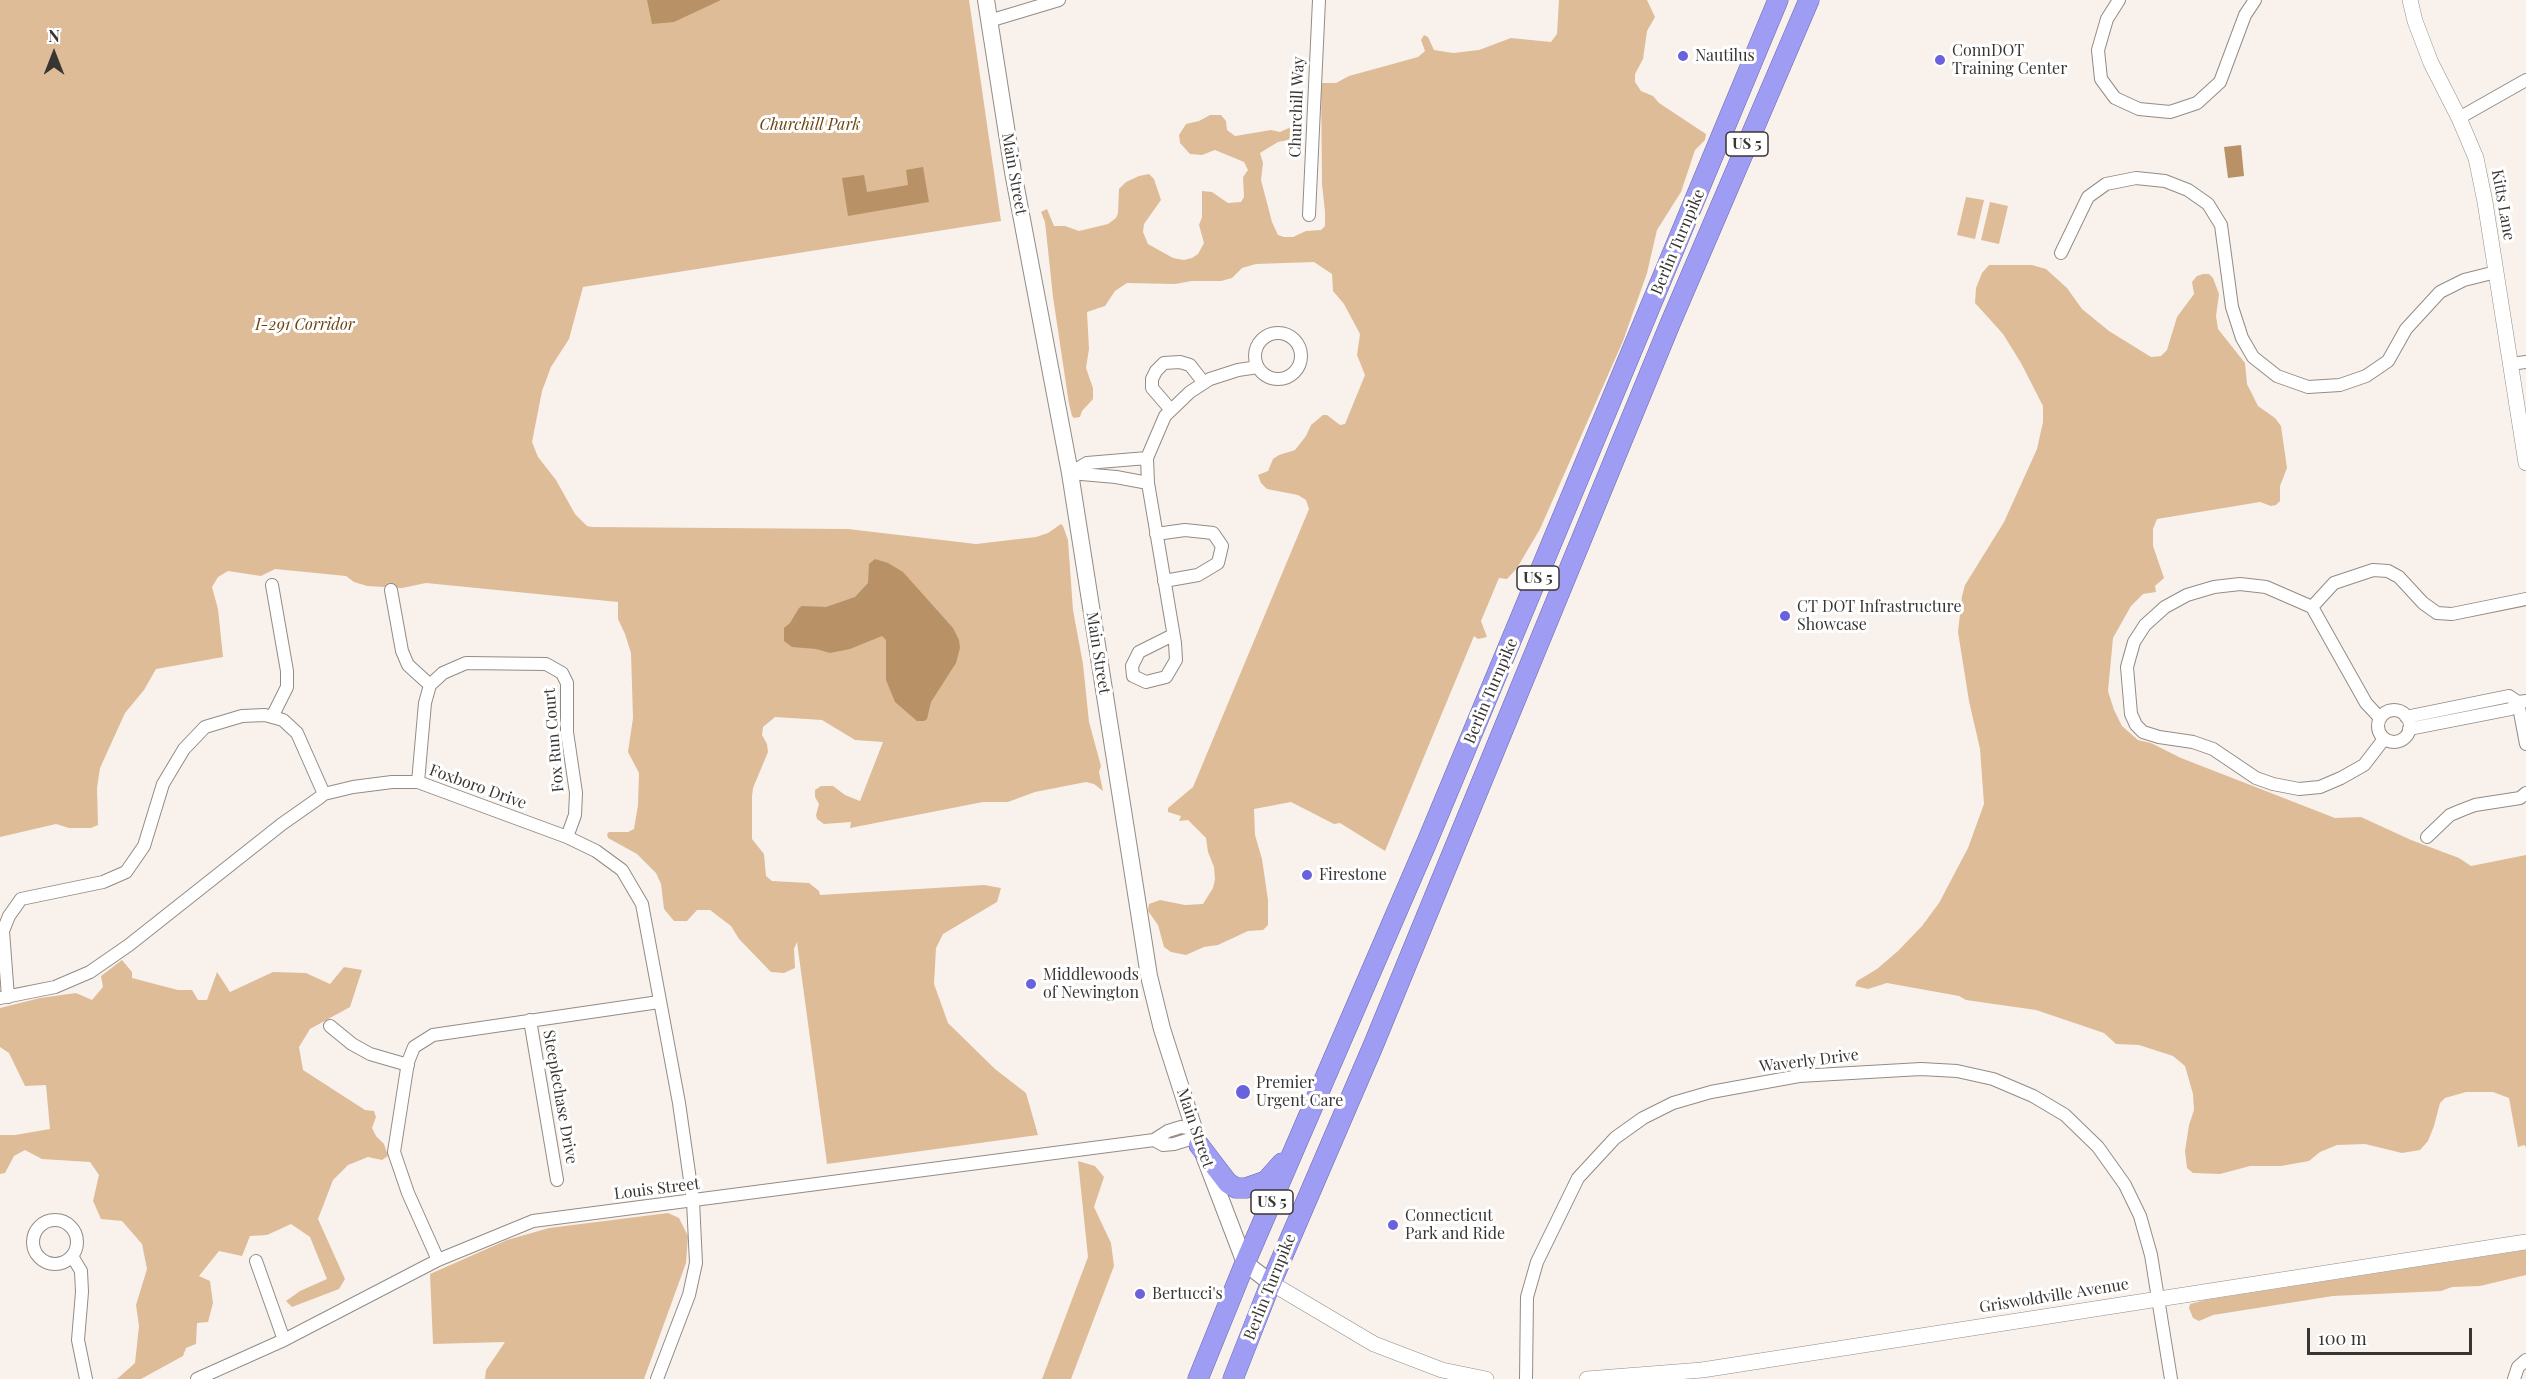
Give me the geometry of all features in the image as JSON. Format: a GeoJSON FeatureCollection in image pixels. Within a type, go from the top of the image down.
{"type":"FeatureCollection","features":[{"type":"Feature","properties":{"kind":"highway","name":"Berlin Turnpike"},"geometry":{"type":"LineString","coordinates":[[1198,1379],[1245,1263],[1427,842],[1778,0]]}},
{"type":"Feature","properties":{"kind":"highway","name":"Berlin Turnpike"},"geometry":{"type":"LineString","coordinates":[[1233,1379],[1670,324],[1809,0]]}},
{"type":"Feature","properties":{"kind":"highway"},"geometry":{"type":"LineString","coordinates":[[1648,315],[1670,324]]}},
{"type":"Feature","properties":{"kind":"highway"},"geometry":{"type":"LineString","coordinates":[[1427,842],[1446,831],[1463,826]]}},
{"type":"Feature","properties":{"kind":"highway"},"geometry":{"type":"LineString","coordinates":[[1197,1138],[1228,1184],[1246,1188],[1272,1177],[1298,1141]]}},
{"type":"Feature","properties":{"kind":"main road","name":"Main Street"},"geometry":{"type":"LineString","coordinates":[[986,0],[1013,172],[1070,473],[1149,976],[1162,1029],[1197,1138],[1245,1263]]}},
{"type":"Feature","properties":{"kind":"main road"},"geometry":{"type":"LineString","coordinates":[[1245,1263],[1271,1283]]}},
{"type":"Feature","properties":{"kind":"street"},"geometry":{"type":"LineString","coordinates":[[989,21],[1059,0]]}},
{"type":"Feature","properties":{"kind":"street","name":"Churchill Way"},"geometry":{"type":"LineString","coordinates":[[1309,215],[1319,0]]}},
{"type":"Feature","properties":{"kind":"street"},"geometry":{"type":"LineString","coordinates":[[2119,0],[2107,19],[2098,50],[2101,79],[2115,98],[2123,102],[2139,109],[2170,112],[2197,103],[2220,82],[2245,15],[2255,0]]}},
{"type":"Feature","properties":{"kind":"street","name":"Kitts Lane"},"geometry":{"type":"LineString","coordinates":[[2410,0],[2424,47],[2476,158],[2526,463]]}},
{"type":"Feature","properties":{"kind":"street"},"geometry":{"type":"LineString","coordinates":[[2459,118],[2526,80]]}},
{"type":"Feature","properties":{"kind":"street"},"geometry":{"type":"LineString","coordinates":[[2061,253],[2088,197],[2106,184],[2136,178],[2165,181],[2188,190],[2208,204],[2221,225],[2232,307],[2242,338],[2253,357],[2277,376],[2308,387],[2340,385],[2366,376],[2388,361],[2406,329],[2440,292],[2464,280],[2496,272]]}},
{"type":"Feature","properties":{"kind":"street"},"geometry":{"type":"LineString","coordinates":[[1171,410],[1152,388],[1152,379],[1164,363],[1180,362],[1190,365],[1204,383]]}},
{"type":"Feature","properties":{"kind":"street"},"geometry":{"type":"LineString","coordinates":[[2510,364],[2526,362]]}},
{"type":"Feature","properties":{"kind":"street"},"geometry":{"type":"LineString","coordinates":[[1173,635],[1148,483],[1147,458],[1165,416],[1171,410],[1204,383],[1238,370],[1258,367]]}},
{"type":"Feature","properties":{"kind":"street"},"geometry":{"type":"LineString","coordinates":[[1070,473],[1087,462],[1147,458]]}},
{"type":"Feature","properties":{"kind":"street"},"geometry":{"type":"LineString","coordinates":[[1070,473],[1116,477],[1148,483]]}},
{"type":"Feature","properties":{"kind":"street"},"geometry":{"type":"LineString","coordinates":[[1156,534],[1185,530],[1213,533],[1222,546],[1218,563],[1198,575],[1164,581]]}},
{"type":"Feature","properties":{"kind":"street"},"geometry":{"type":"LineString","coordinates":[[2312,607],[2334,583],[2373,570],[2388,571],[2399,577],[2422,603],[2438,612],[2452,614],[2526,599]]}},
{"type":"Feature","properties":{"kind":"street"},"geometry":{"type":"LineString","coordinates":[[2380,718],[2366,703],[2312,607],[2266,587],[2240,584],[2214,587],[2187,595],[2165,607],[2145,625],[2134,642],[2127,667],[2131,714],[2136,725],[2143,732],[2193,742],[2213,749],[2256,778],[2273,784],[2299,789],[2320,787],[2364,765],[2384,739]]}},
{"type":"Feature","properties":{"kind":"street"},"geometry":{"type":"LineString","coordinates":[[272,585],[287,679],[287,687],[272,717]]}},
{"type":"Feature","properties":{"kind":"street"},"geometry":{"type":"LineString","coordinates":[[391,590],[402,651],[408,665],[430,685],[425,703],[418,782]]}},
{"type":"Feature","properties":{"kind":"street","name":"Fox Run Court"},"geometry":{"type":"LineString","coordinates":[[430,685],[442,674],[466,663],[546,664],[562,673],[567,683],[567,732],[576,793],[575,815],[567,837]]}},
{"type":"Feature","properties":{"kind":"street"},"geometry":{"type":"LineString","coordinates":[[2406,717],[2509,696],[2522,701]]}},
{"type":"Feature","properties":{"kind":"street"},"geometry":{"type":"LineString","coordinates":[[2409,729],[2511,709],[2522,701]]}},
{"type":"Feature","properties":{"kind":"street"},"geometry":{"type":"LineString","coordinates":[[2522,701],[2526,744]]}},
{"type":"Feature","properties":{"kind":"street"},"geometry":{"type":"LineString","coordinates":[[2391,711],[2401,712],[2406,717],[2409,729],[2404,738],[2399,741],[2384,739],[2378,730],[2380,718],[2391,711]]}},
{"type":"Feature","properties":{"kind":"street"},"geometry":{"type":"LineString","coordinates":[[4,997],[3,931],[9,916],[21,899],[103,882],[126,873],[144,846],[163,784],[184,749],[205,727],[242,716],[272,717],[283,720],[297,734],[324,794]]}},
{"type":"Feature","properties":{"kind":"street","name":"Foxboro Drive"},"geometry":{"type":"LineString","coordinates":[[4,997],[55,987],[90,972],[129,945],[282,824],[324,794],[374,784],[418,782],[596,850],[622,870],[642,904],[679,1103],[693,1201],[696,1263],[689,1294],[657,1379]]}},
{"type":"Feature","properties":{"kind":"street"},"geometry":{"type":"LineString","coordinates":[[2427,837],[2450,815],[2475,805],[2520,798],[2526,793]]}},
{"type":"Feature","properties":{"kind":"street","name":"Steeplechase Drive"},"geometry":{"type":"LineString","coordinates":[[438,1260],[408,1193],[394,1152],[408,1065],[414,1047],[433,1035],[659,1002]]}},
{"type":"Feature","properties":{"kind":"street","name":"Steeplechase Drive"},"geometry":{"type":"LineString","coordinates":[[530,1020],[557,1180]]}},
{"type":"Feature","properties":{"kind":"street"},"geometry":{"type":"LineString","coordinates":[[330,1026],[352,1044],[370,1054],[408,1065]]}},
{"type":"Feature","properties":{"kind":"street","name":"Waverly Drive"},"geometry":{"type":"LineString","coordinates":[[1526,1379],[1527,1297],[1531,1279],[1563,1204],[1578,1178],[1594,1158],[1615,1138],[1643,1118],[1673,1103],[1711,1092],[1799,1076],[1921,1069],[1957,1071],[1993,1079],[2033,1096],[2065,1115],[2098,1147],[2125,1185],[2140,1216],[2151,1255],[2171,1379]]}},
{"type":"Feature","properties":{"kind":"street","name":"Louis Street"},"geometry":{"type":"LineString","coordinates":[[197,1379],[284,1340],[438,1260],[533,1221],[1154,1140],[1162,1145],[1197,1138]]}},
{"type":"Feature","properties":{"kind":"street","name":"Griswoldville Avenue"},"geometry":{"type":"LineString","coordinates":[[1587,1379],[1702,1370],[2526,1242]]}},
{"type":"Feature","properties":{"kind":"street"},"geometry":{"type":"LineString","coordinates":[[72,1256],[81,1271],[82,1292],[78,1340],[86,1379]]}},
{"type":"Feature","properties":{"kind":"street"},"geometry":{"type":"LineString","coordinates":[[256,1261],[284,1340]]}},
{"type":"Feature","properties":{"kind":"street"},"geometry":{"type":"LineString","coordinates":[[1271,1283],[1374,1344],[1442,1370],[1486,1379]]}},
{"type":"Feature","properties":{"kind":"street"},"geometry":{"type":"LineString","coordinates":[[2514,1379],[2518,1367],[2526,1360]]}},
{"type":"Feature","properties":{"kind":"green space","name":"I-291 Corridor"},"geometry":{"type":"Polygon","coordinates":[[[0,0],[969,0],[1001,221],[583,287],[569,339],[551,367],[542,391],[532,442],[538,457],[556,480],[575,514],[587,526],[592,527],[848,529],[976,544],[1036,537],[1048,533],[1061,524],[1063,526],[1068,540],[1073,610],[1083,664],[1089,722],[1101,766],[1099,772],[1103,791],[1094,784],[1086,782],[1035,792],[1008,802],[983,802],[850,828],[851,822],[824,824],[817,819],[819,804],[815,797],[815,790],[821,786],[833,786],[845,795],[860,801],[883,742],[855,740],[822,720],[775,717],[763,727],[762,735],[768,752],[752,796],[752,839],[764,854],[766,876],[772,881],[809,883],[819,891],[820,895],[984,885],[1001,888],[997,902],[943,934],[936,948],[934,984],[948,1023],[995,1069],[1026,1093],[1038,1135],[827,1164],[797,942],[794,949],[795,968],[784,973],[771,972],[739,939],[731,926],[710,910],[697,910],[687,921],[674,921],[664,909],[661,884],[656,873],[637,854],[608,838],[609,832],[628,832],[634,829],[638,805],[639,773],[628,752],[633,718],[631,653],[618,619],[618,602],[426,583],[402,588],[367,586],[354,582],[346,576],[275,569],[261,576],[228,571],[218,577],[212,587],[218,609],[223,657],[156,669],[144,690],[125,713],[100,768],[97,788],[98,825],[91,828],[69,828],[56,824],[0,837],[0,0]]]}},
{"type":"Feature","properties":{"kind":"green space"},"geometry":{"type":"Polygon","coordinates":[[[1559,0],[1647,0],[1655,17],[1647,31],[1643,59],[1635,74],[1635,82],[1641,91],[1653,96],[1659,103],[1706,134],[1705,140],[1695,150],[1681,192],[1657,230],[1647,273],[1623,341],[1540,529],[1517,568],[1507,579],[1499,578],[1481,621],[1487,637],[1478,639],[1474,636],[1385,851],[1340,823],[1334,824],[1291,802],[1254,809],[1255,835],[1262,859],[1268,900],[1268,925],[1263,930],[1248,931],[1218,945],[1204,947],[1186,955],[1171,952],[1164,947],[1158,925],[1148,911],[1149,904],[1160,900],[1185,905],[1203,904],[1213,888],[1215,879],[1206,838],[1188,820],[1179,821],[1181,816],[1168,812],[1168,808],[1193,787],[1309,509],[1306,500],[1298,495],[1267,489],[1261,483],[1258,475],[1268,471],[1273,459],[1295,450],[1311,425],[1323,415],[1327,415],[1340,425],[1345,424],[1365,375],[1357,355],[1360,334],[1344,304],[1333,291],[1332,274],[1314,262],[1256,264],[1242,268],[1232,278],[1221,281],[1192,281],[1175,284],[1127,283],[1115,291],[1105,306],[1087,312],[1089,349],[1086,368],[1093,388],[1093,399],[1082,411],[1080,417],[1074,418],[1069,404],[1053,297],[1045,222],[1041,212],[1047,209],[1054,226],[1065,226],[1079,231],[1108,224],[1116,218],[1118,213],[1119,189],[1126,182],[1149,174],[1154,179],[1161,200],[1144,224],[1143,232],[1148,244],[1173,258],[1184,260],[1192,258],[1198,254],[1204,243],[1199,225],[1202,217],[1202,191],[1212,192],[1228,203],[1241,202],[1244,197],[1243,177],[1248,170],[1244,162],[1215,150],[1202,155],[1190,154],[1180,143],[1179,135],[1186,124],[1210,115],[1221,115],[1226,121],[1227,130],[1235,136],[1271,130],[1280,132],[1291,127],[1295,129],[1295,133],[1288,140],[1278,142],[1260,153],[1263,163],[1261,180],[1272,222],[1278,235],[1293,237],[1306,231],[1321,230],[1325,226],[1325,212],[1322,184],[1321,83],[1336,83],[1349,76],[1418,57],[1425,51],[1421,40],[1424,35],[1428,37],[1434,50],[1453,53],[1479,50],[1511,38],[1551,42],[1557,34],[1559,0]]]}},
{"type":"Feature","properties":{"kind":"green space"},"geometry":{"type":"Polygon","coordinates":[[[1966,197],[1984,200],[1975,239],[1957,235],[1966,197]]]}},
{"type":"Feature","properties":{"kind":"green space"},"geometry":{"type":"Polygon","coordinates":[[[1990,202],[2008,206],[1999,244],[1981,240],[1990,202]]]}},
{"type":"Feature","properties":{"kind":"green space"},"geometry":{"type":"Polygon","coordinates":[[[1989,265],[2032,265],[2046,269],[2067,288],[2082,309],[2109,331],[2151,357],[2161,356],[2167,350],[2177,317],[2194,294],[2192,282],[2197,276],[2203,274],[2209,274],[2213,278],[2219,294],[2216,316],[2218,329],[2245,363],[2247,384],[2258,406],[2275,418],[2281,426],[2287,468],[2280,486],[2280,501],[2271,506],[2260,502],[2157,519],[2153,529],[2153,546],[2164,578],[2155,586],[2156,592],[2143,594],[2131,606],[2113,638],[2108,691],[2114,710],[2122,726],[2138,740],[2151,743],[2181,758],[2335,818],[2361,817],[2411,840],[2459,858],[2471,866],[2526,855],[2526,1147],[2524,1145],[2518,1147],[2509,1098],[2493,1092],[2466,1092],[2445,1098],[2440,1103],[2428,1141],[2420,1150],[2402,1153],[2365,1144],[2337,1145],[2320,1152],[2309,1161],[2281,1166],[2250,1166],[2220,1174],[2193,1173],[2187,1168],[2185,1151],[2194,1110],[2193,1094],[2185,1066],[2173,1056],[2139,1045],[2116,1044],[2104,1033],[2036,1010],[1966,1000],[1959,996],[1887,983],[1868,989],[1855,986],[1857,981],[1877,969],[1898,951],[1922,926],[1939,903],[1968,848],[1984,804],[1980,749],[1969,701],[1958,632],[1962,596],[1965,585],[2004,522],[2037,449],[2043,422],[2043,406],[2021,363],[2003,334],[1975,303],[1976,288],[1982,273],[1989,265]]]}},
{"type":"Feature","properties":{"kind":"green space"},"geometry":{"type":"Polygon","coordinates":[[[122,960],[132,972],[132,978],[178,990],[192,990],[198,1000],[207,1000],[217,972],[230,992],[273,972],[306,973],[330,984],[344,967],[362,970],[350,1007],[310,1029],[299,1047],[303,1070],[365,1110],[374,1111],[376,1117],[372,1128],[384,1144],[388,1156],[382,1160],[368,1157],[348,1165],[333,1180],[318,1219],[345,1279],[339,1289],[292,1307],[286,1301],[300,1291],[327,1279],[310,1237],[291,1224],[267,1235],[250,1236],[242,1256],[219,1251],[199,1276],[210,1281],[213,1303],[208,1322],[197,1323],[196,1344],[186,1348],[183,1356],[141,1379],[117,1379],[135,1363],[139,1326],[136,1305],[147,1269],[142,1244],[122,1221],[101,1219],[93,1201],[99,1175],[90,1162],[42,1159],[25,1150],[14,1156],[5,1173],[0,1174],[0,1135],[50,1129],[46,1085],[25,1086],[9,1053],[0,1047],[0,1008],[40,998],[76,993],[92,1000],[103,987],[101,976],[122,960]]]}},
{"type":"Feature","properties":{"kind":"green space"},"geometry":{"type":"Polygon","coordinates":[[[1078,1161],[1095,1166],[1104,1177],[1094,1207],[1111,1243],[1114,1266],[1071,1379],[1042,1379],[1088,1257],[1078,1161]]]}},
{"type":"Feature","properties":{"kind":"green space"},"geometry":{"type":"Polygon","coordinates":[[[668,1213],[679,1218],[688,1236],[686,1263],[644,1379],[485,1379],[486,1370],[505,1342],[433,1344],[430,1274],[507,1240],[549,1228],[668,1213]]]}},
{"type":"Feature","properties":{"kind":"green space"},"geometry":{"type":"Polygon","coordinates":[[[2526,1250],[2526,1275],[2480,1286],[2452,1287],[2441,1291],[2333,1296],[2213,1315],[2199,1321],[2193,1318],[2189,1308],[2190,1304],[2205,1300],[2526,1250]]]}},
{"type":"Feature","properties":{"kind":"shaded area"},"geometry":{"type":"Polygon","coordinates":[[[647,0],[721,0],[674,22],[652,24],[647,0]]]}},
{"type":"Feature","properties":{"kind":"shaded area"},"geometry":{"type":"Polygon","coordinates":[[[2241,145],[2244,176],[2228,178],[2224,147],[2241,145]]]}},
{"type":"Feature","properties":{"kind":"shaded area"},"geometry":{"type":"Polygon","coordinates":[[[923,167],[929,202],[848,216],[842,178],[864,175],[867,192],[908,185],[906,170],[923,167]]]}},
{"type":"Feature","properties":{"kind":"shaded area"},"geometry":{"type":"Polygon","coordinates":[[[875,559],[888,563],[903,572],[953,628],[959,640],[960,648],[956,663],[931,702],[927,719],[924,721],[917,721],[895,702],[886,680],[886,640],[882,636],[850,649],[830,653],[792,647],[784,641],[784,628],[802,606],[826,607],[855,597],[868,583],[869,564],[875,559]]]}},
{"type":"Feature","properties":{"kind":"place","name":"Nautilus"},"geometry":{"type":"Point","coordinates":[1683,56]}},
{"type":"Feature","properties":{"kind":"place","name":"ConnDOT Training Center"},"geometry":{"type":"Point","coordinates":[1940,60]}},
{"type":"Feature","properties":{"kind":"place","name":"CT DOT Infrastructure Showcase"},"geometry":{"type":"Point","coordinates":[1785,616]}},
{"type":"Feature","properties":{"kind":"place","name":"Firestone"},"geometry":{"type":"Point","coordinates":[1307,875]}},
{"type":"Feature","properties":{"kind":"place","name":"Middlewoods of Newington"},"geometry":{"type":"Point","coordinates":[1031,984]}},
{"type":"Feature","properties":{"kind":"place","name":"Premier Urgent Care"},"geometry":{"type":"Point","coordinates":[1243,1092]}},
{"type":"Feature","properties":{"kind":"place","name":"Connecticut Park and Ride"},"geometry":{"type":"Point","coordinates":[1393,1225]}},
{"type":"Feature","properties":{"kind":"place","name":"Bertucci's"},"geometry":{"type":"Point","coordinates":[1140,1294]}},
{"type":"Feature","properties":{"kind":"park label","name":"Churchill Park"},"geometry":{"type":"Point","coordinates":[810,125]}}]}
